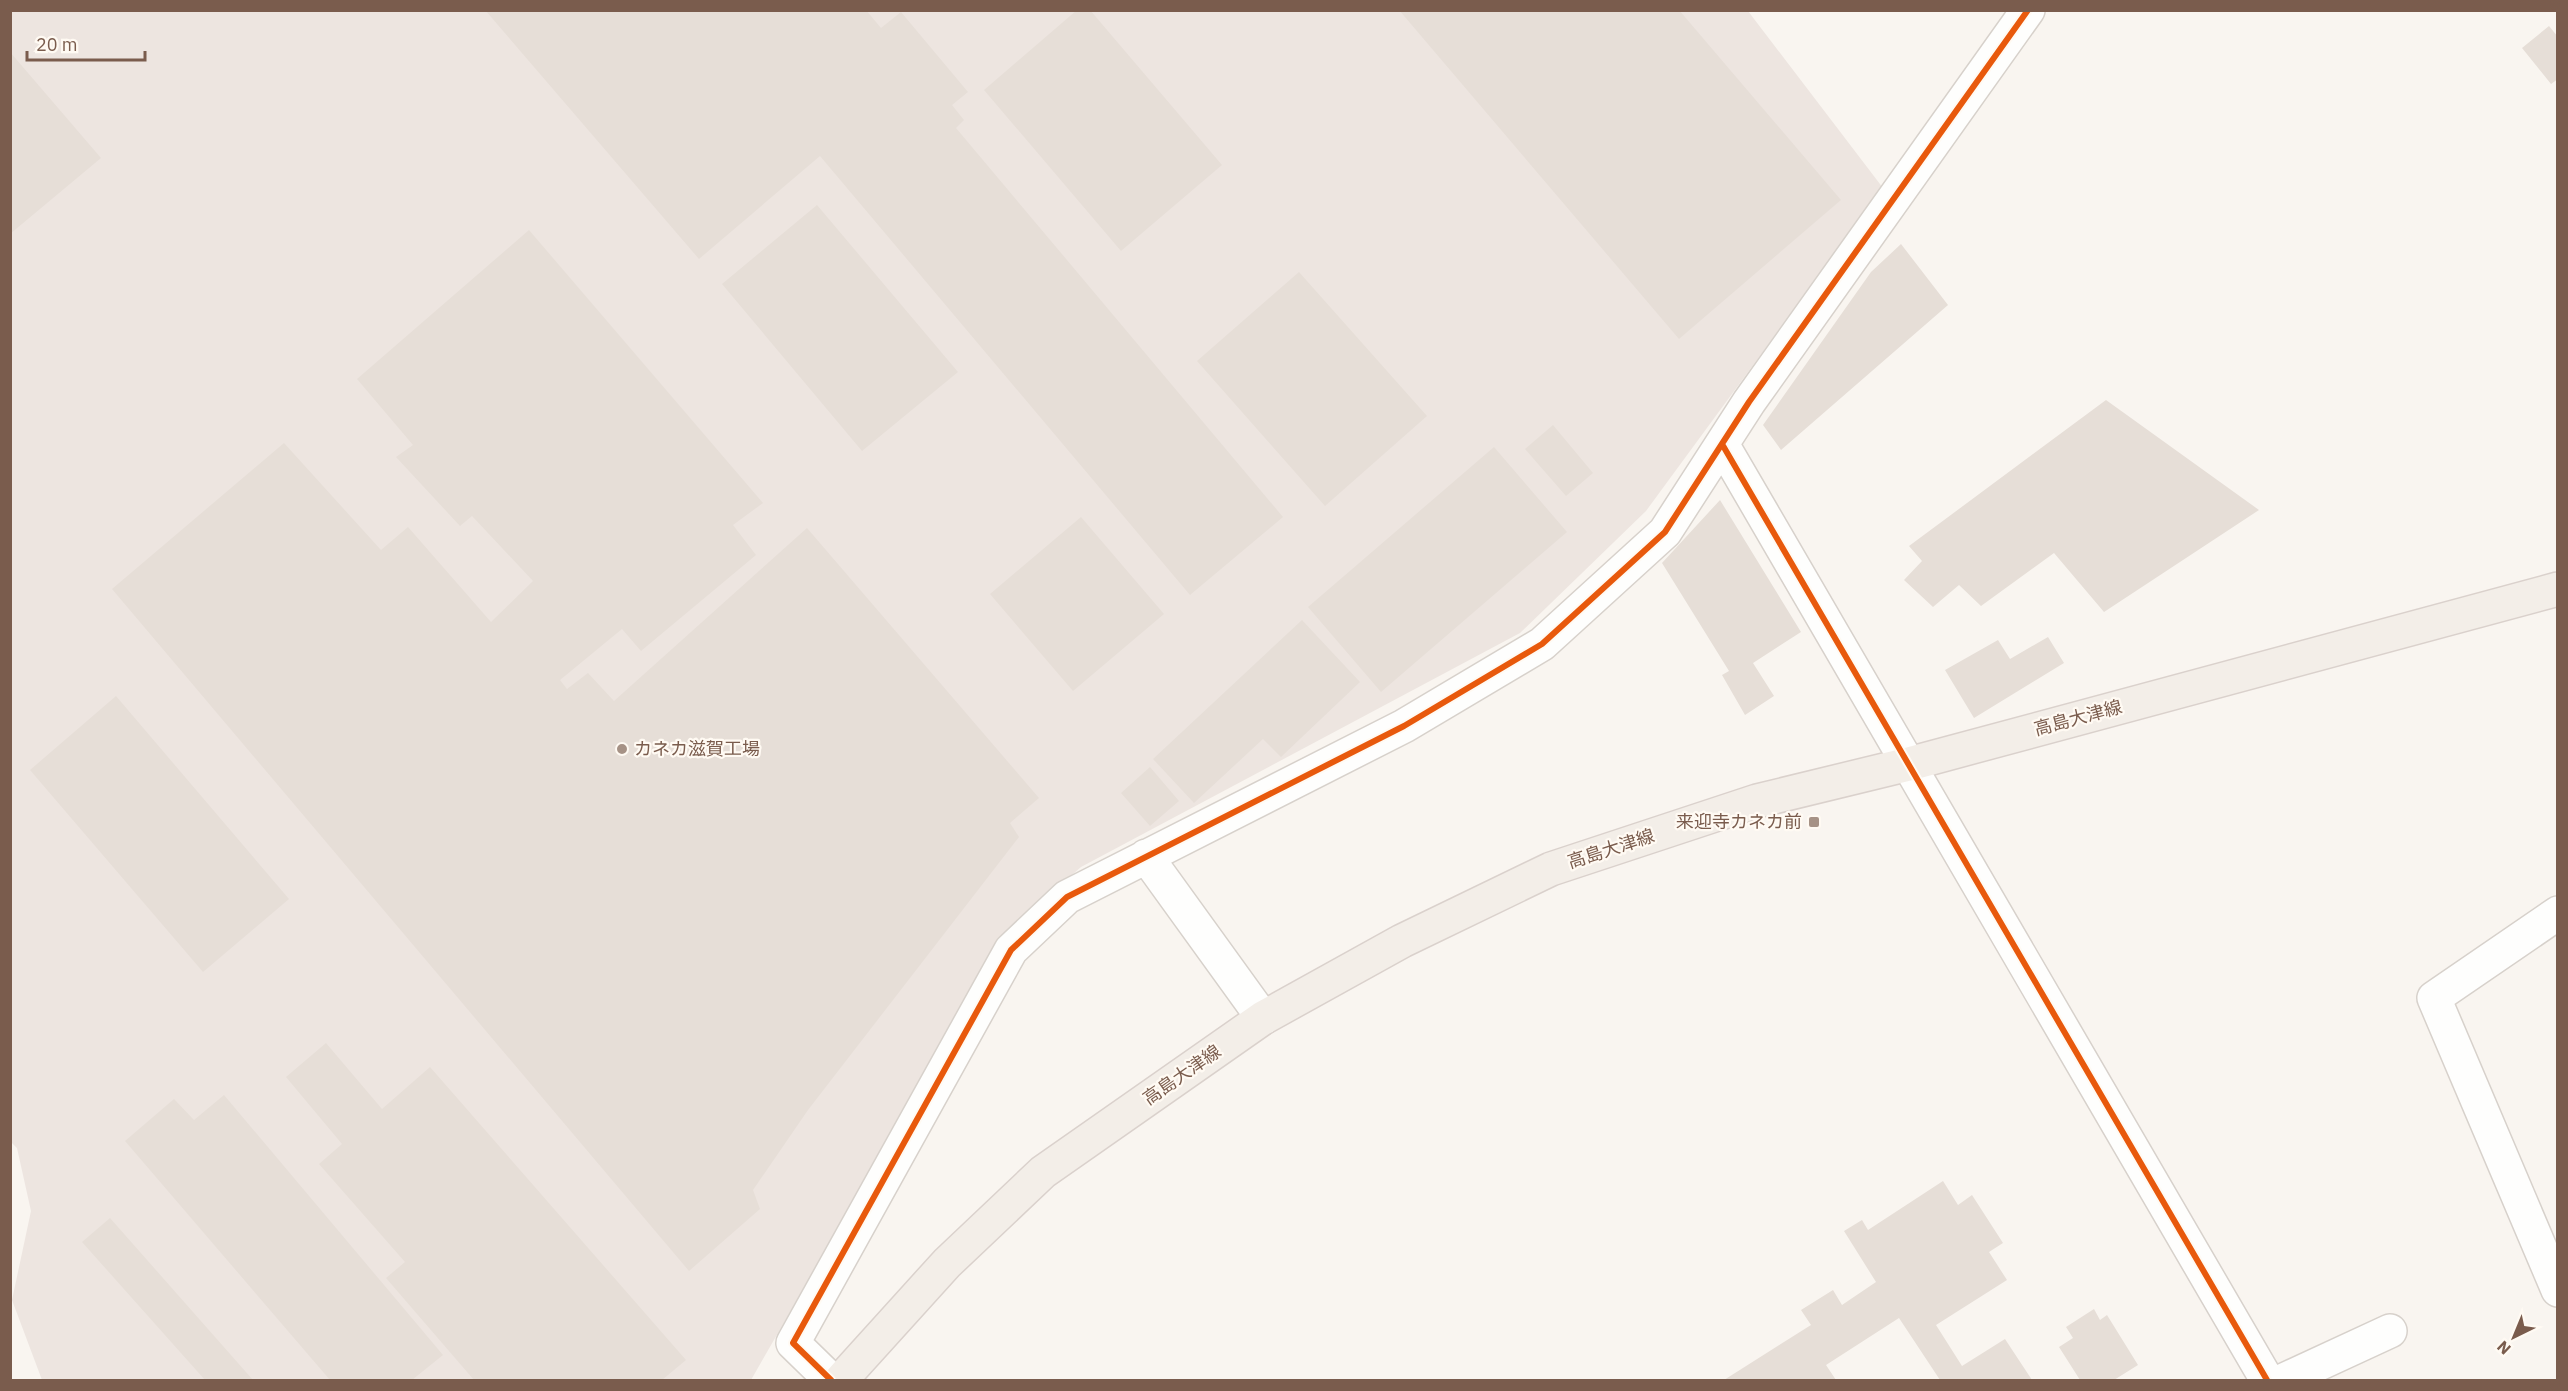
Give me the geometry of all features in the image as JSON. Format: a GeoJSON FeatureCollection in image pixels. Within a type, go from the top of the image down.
{"type":"FeatureCollection","features":[{"type":"Feature","properties":{"kind":"main road","name":"高島大津線"},"geometry":{"type":"LineString","coordinates":[[841,1380],[947,1263],[1043,1172],[1263,1018],[1402,941],[1551,869],[1757,801],[1909,764],[2558,589]]}},
{"type":"Feature","properties":{"kind":"street"},"geometry":{"type":"LineString","coordinates":[[831,1380],[794,1343],[1011,951],[1067,897],[1404,726],[1542,644],[1665,532],[1763,382],[2028,10]]}},
{"type":"Feature","properties":{"kind":"street"},"geometry":{"type":"LineString","coordinates":[[1722,444],[2267,1380]]}},
{"type":"Feature","properties":{"kind":"street"},"geometry":{"type":"LineString","coordinates":[[1146,856],[1263,1018]]}},
{"type":"Feature","properties":{"kind":"street"},"geometry":{"type":"LineString","coordinates":[[2558,913],[2434,998],[2558,1290]]}},
{"type":"Feature","properties":{"kind":"street"},"geometry":{"type":"LineString","coordinates":[[2284,1380],[2390,1331]]}},
{"type":"Feature","properties":{"kind":"shaded area"},"geometry":{"type":"Polygon","coordinates":[[[10,11],[1748,11],[1883,188],[1646,511],[1520,633],[1081,867],[1010,929],[751,1380],[42,1380],[12,1300],[31,1211],[17,1148],[10,1141],[10,11]]]}},
{"type":"Feature","properties":{"kind":"building"},"geometry":{"type":"Polygon","coordinates":[[[485,10],[866,10],[881,28],[901,12],[968,92],[952,105],[964,120],[956,128],[1283,517],[1190,595],[820,156],[699,259],[485,10]]]}},
{"type":"Feature","properties":{"kind":"building"},"geometry":{"type":"Polygon","coordinates":[[[1077,10],[1090,10],[1222,165],[1121,251],[984,90],[1077,10]]]}},
{"type":"Feature","properties":{"kind":"building"},"geometry":{"type":"Polygon","coordinates":[[[1399,10],[1679,10],[1841,200],[1679,339],[1399,10]]]}},
{"type":"Feature","properties":{"kind":"building"},"geometry":{"type":"Polygon","coordinates":[[[2549,26],[2558,37],[2558,79],[2551,84],[2522,48],[2549,26]]]}},
{"type":"Feature","properties":{"kind":"building"},"geometry":{"type":"Polygon","coordinates":[[[10,52],[101,158],[10,234],[10,52]]]}},
{"type":"Feature","properties":{"kind":"building"},"geometry":{"type":"Polygon","coordinates":[[[817,205],[958,372],[862,451],[722,284],[817,205]]]}},
{"type":"Feature","properties":{"kind":"building","name":"カネカ滋賀工場"},"geometry":{"type":"Polygon","coordinates":[[[529,230],[763,503],[733,525],[756,555],[641,651],[622,629],[560,680],[567,689],[588,673],[614,701],[807,528],[1039,798],[1010,823],[1019,837],[808,1110],[753,1190],[760,1209],[689,1271],[112,589],[284,443],[381,550],[408,527],[491,622],[533,581],[472,516],[460,526],[396,457],[413,445],[357,379],[529,230]]]}},
{"type":"Feature","properties":{"kind":"building"},"geometry":{"type":"Polygon","coordinates":[[[1901,244],[1948,305],[1781,450],[1763,425],[1871,272],[1901,244]]]}},
{"type":"Feature","properties":{"kind":"building"},"geometry":{"type":"Polygon","coordinates":[[[1299,272],[1427,416],[1325,506],[1197,361],[1299,272]]]}},
{"type":"Feature","properties":{"kind":"building"},"geometry":{"type":"Polygon","coordinates":[[[2106,400],[2259,510],[2104,612],[2054,553],[1981,606],[1959,585],[1933,607],[1904,580],[1922,561],[1909,546],[2106,400]]]}},
{"type":"Feature","properties":{"kind":"building"},"geometry":{"type":"Polygon","coordinates":[[[1553,425],[1593,473],[1566,496],[1525,449],[1553,425]]]}},
{"type":"Feature","properties":{"kind":"building"},"geometry":{"type":"Polygon","coordinates":[[[1494,447],[1567,532],[1381,692],[1308,607],[1494,447]]]}},
{"type":"Feature","properties":{"kind":"building"},"geometry":{"type":"Polygon","coordinates":[[[1720,500],[1801,632],[1753,663],[1774,696],[1745,715],[1722,675],[1729,671],[1662,563],[1720,500]]]}},
{"type":"Feature","properties":{"kind":"building"},"geometry":{"type":"Polygon","coordinates":[[[1081,517],[1164,614],[1073,691],[990,594],[1081,517]]]}},
{"type":"Feature","properties":{"kind":"building"},"geometry":{"type":"Polygon","coordinates":[[[1302,620],[1360,682],[1281,757],[1263,739],[1194,803],[1153,759],[1302,620]]]}},
{"type":"Feature","properties":{"kind":"building"},"geometry":{"type":"Polygon","coordinates":[[[2048,637],[2064,663],[1974,718],[1945,670],[1998,640],[2010,659],[2048,637]]]}},
{"type":"Feature","properties":{"kind":"building"},"geometry":{"type":"Polygon","coordinates":[[[116,696],[289,899],[203,972],[30,770],[116,696]]]}},
{"type":"Feature","properties":{"kind":"building"},"geometry":{"type":"Polygon","coordinates":[[[1150,767],[1179,801],[1150,826],[1121,793],[1150,767]]]}},
{"type":"Feature","properties":{"kind":"building"},"geometry":{"type":"Polygon","coordinates":[[[326,1043],[382,1109],[430,1067],[686,1360],[662,1380],[474,1380],[386,1278],[405,1262],[319,1164],[342,1144],[286,1077],[326,1043]]]}},
{"type":"Feature","properties":{"kind":"building"},"geometry":{"type":"Polygon","coordinates":[[[224,1095],[443,1355],[412,1380],[330,1380],[125,1141],[174,1099],[194,1120],[224,1095]]]}},
{"type":"Feature","properties":{"kind":"building"},"geometry":{"type":"Polygon","coordinates":[[[1943,1181],[1958,1205],[1972,1195],[2003,1243],[1989,1252],[2007,1280],[1936,1325],[1962,1366],[2005,1339],[2032,1380],[1940,1380],[1899,1318],[1826,1365],[1836,1380],[1724,1380],[1811,1325],[1801,1310],[1833,1290],[1842,1305],[1876,1282],[1844,1231],[1862,1220],[1868,1230],[1943,1181]]]}},
{"type":"Feature","properties":{"kind":"building"},"geometry":{"type":"Polygon","coordinates":[[[110,1218],[253,1380],[205,1380],[82,1242],[110,1218]]]}},
{"type":"Feature","properties":{"kind":"building"},"geometry":{"type":"Polygon","coordinates":[[[2094,1309],[2100,1320],[2107,1315],[2138,1365],[2114,1380],[2080,1380],[2059,1347],[2073,1338],[2066,1327],[2094,1309]]]}},
{"type":"Feature","properties":{"kind":"cycle path"},"geometry":{"type":"LineString","coordinates":[[831,1380],[793,1343],[1011,950],[1067,897],[1404,726],[1542,644],[1665,532],[1749,402],[2028,10]]}},
{"type":"Feature","properties":{"kind":"cycle path"},"geometry":{"type":"LineString","coordinates":[[1722,444],[2267,1380]]}},
{"type":"Feature","properties":{"kind":"place","name":"カネカ滋賀工場"},"geometry":{"type":"Point","coordinates":[622,749]}},
{"type":"Feature","properties":{"kind":"place","name":"来迎寺カネカ前"},"geometry":{"type":"Point","coordinates":[1814,822]}}]}
